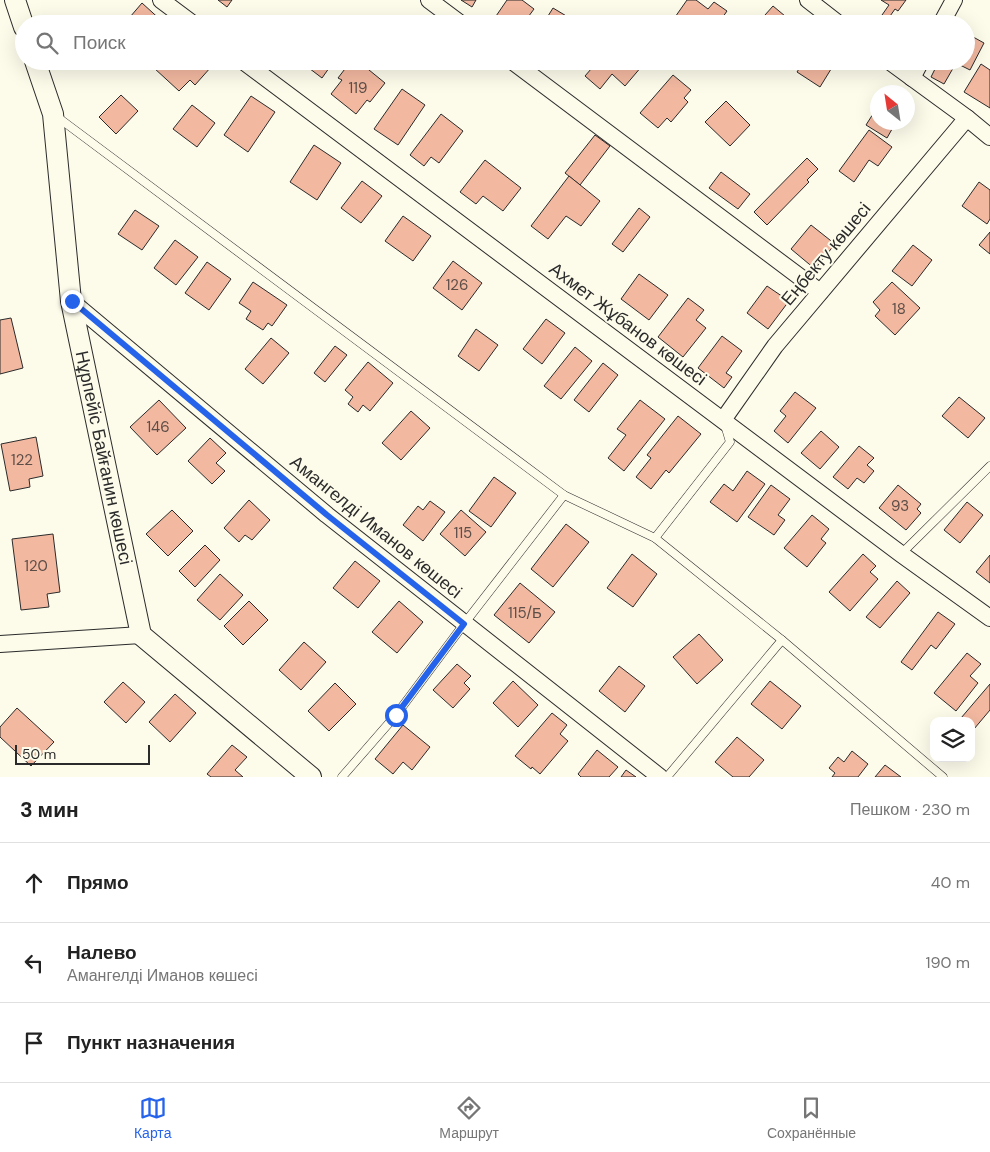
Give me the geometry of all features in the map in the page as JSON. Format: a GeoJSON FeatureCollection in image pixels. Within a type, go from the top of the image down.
{"type":"FeatureCollection","features":[{"type":"Feature","properties":{"kind":"street"},"geometry":{"type":"LineString","coordinates":[[15,0],[20,15]]}},
{"type":"Feature","properties":{"kind":"street"},"geometry":{"type":"LineString","coordinates":[[161,0],[181,15]]}},
{"type":"Feature","properties":{"kind":"street"},"geometry":{"type":"LineString","coordinates":[[429,0],[449,15]]}},
{"type":"Feature","properties":{"kind":"street"},"geometry":{"type":"LineString","coordinates":[[808,0],[828,15]]}},
{"type":"Feature","properties":{"kind":"street"},"geometry":{"type":"LineString","coordinates":[[946,15],[954,0]]}},
{"type":"Feature","properties":{"kind":"street","name":"Нұрпейіс Байғанин көшесі"},"geometry":{"type":"LineString","coordinates":[[38,70],[53,114],[72,301],[141,635]]}},
{"type":"Feature","properties":{"kind":"street","name":"Ахмет Жұбанов көшесі"},"geometry":{"type":"LineString","coordinates":[[255,70],[901,554],[990,618]]}},
{"type":"Feature","properties":{"kind":"street"},"geometry":{"type":"LineString","coordinates":[[524,70],[820,292]]}},
{"type":"Feature","properties":{"kind":"street"},"geometry":{"type":"LineString","coordinates":[[901,70],[990,137]]}},
{"type":"Feature","properties":{"kind":"street"},"geometry":{"type":"LineString","coordinates":[[912,78],[916,70]]}},
{"type":"Feature","properties":{"kind":"street","name":"Еңбекту көшесі"},"geometry":{"type":"LineString","coordinates":[[723,420],[775,346],[967,118]]}},
{"type":"Feature","properties":{"kind":"street","name":"Амангелді Иманов көшесі"},"geometry":{"type":"LineString","coordinates":[[72,301],[327,515],[660,777]]}},
{"type":"Feature","properties":{"kind":"street"},"geometry":{"type":"LineString","coordinates":[[0,644],[141,635],[311,777]]}},
{"type":"Feature","properties":{"kind":"lane"},"geometry":{"type":"LineString","coordinates":[[53,114],[564,495],[655,538],[782,640],[943,777]]}},
{"type":"Feature","properties":{"kind":"lane"},"geometry":{"type":"LineString","coordinates":[[655,538],[730,442],[723,420]]}},
{"type":"Feature","properties":{"kind":"lane"},"geometry":{"type":"LineString","coordinates":[[901,554],[990,466]]}},
{"type":"Feature","properties":{"kind":"lane"},"geometry":{"type":"LineString","coordinates":[[342,777],[396,715],[564,495]]}},
{"type":"Feature","properties":{"kind":"lane"},"geometry":{"type":"LineString","coordinates":[[667,777],[782,640]]}},
{"type":"Feature","properties":{"kind":"building"},"geometry":{"type":"Polygon","coordinates":[[[218,0],[232,0],[227,7],[218,0]]]}},
{"type":"Feature","properties":{"kind":"building"},"geometry":{"type":"Polygon","coordinates":[[[461,0],[476,0],[472,7],[461,0]]]}},
{"type":"Feature","properties":{"kind":"building"},"geometry":{"type":"Polygon","coordinates":[[[507,0],[522,0],[534,9],[530,15],[497,15],[507,0]]]}},
{"type":"Feature","properties":{"kind":"building"},"geometry":{"type":"Polygon","coordinates":[[[687,0],[696,0],[708,9],[714,2],[727,11],[724,15],[676,15],[687,0]]]}},
{"type":"Feature","properties":{"kind":"building"},"geometry":{"type":"Polygon","coordinates":[[[881,0],[906,0],[898,11],[895,9],[891,15],[882,15],[889,5],[881,0]]]}},
{"type":"Feature","properties":{"kind":"building"},"geometry":{"type":"Polygon","coordinates":[[[142,3],[155,15],[132,15],[142,3]]]}},
{"type":"Feature","properties":{"kind":"building"},"geometry":{"type":"Polygon","coordinates":[[[773,6],[784,15],[765,15],[773,6]]]}},
{"type":"Feature","properties":{"kind":"building"},"geometry":{"type":"Polygon","coordinates":[[[553,8],[565,15],[549,15],[553,8]]]}},
{"type":"Feature","properties":{"kind":"building"},"geometry":{"type":"Polygon","coordinates":[[[975,38],[984,43],[975,60],[975,38]]]}},
{"type":"Feature","properties":{"kind":"building"},"geometry":{"type":"Polygon","coordinates":[[[981,64],[990,70],[990,108],[964,92],[981,64]]]}},
{"type":"Feature","properties":{"kind":"building"},"geometry":{"type":"Polygon","coordinates":[[[156,70],[208,70],[195,85],[190,80],[179,91],[156,70]]]}},
{"type":"Feature","properties":{"kind":"building"},"geometry":{"type":"Polygon","coordinates":[[[312,70],[328,70],[322,78],[312,70]]]}},
{"type":"Feature","properties":{"kind":"building"},"geometry":{"type":"Polygon","coordinates":[[[344,70],[369,70],[385,83],[370,102],[367,100],[356,114],[331,94],[342,80],[338,78],[344,70]]]}},
{"type":"Feature","properties":{"kind":"building"},"geometry":{"type":"Polygon","coordinates":[[[590,70],[639,70],[625,86],[612,74],[600,89],[585,76],[590,70]]]}},
{"type":"Feature","properties":{"kind":"building"},"geometry":{"type":"Polygon","coordinates":[[[798,70],[830,70],[820,87],[797,72],[798,70]]]}},
{"type":"Feature","properties":{"kind":"building"},"geometry":{"type":"Polygon","coordinates":[[[934,70],[952,70],[944,84],[931,77],[934,70]]]}},
{"type":"Feature","properties":{"kind":"building"},"geometry":{"type":"Polygon","coordinates":[[[673,75],[691,90],[684,98],[688,102],[671,122],[667,118],[658,128],[640,113],[673,75]]]}},
{"type":"Feature","properties":{"kind":"building"},"geometry":{"type":"Polygon","coordinates":[[[402,89],[425,105],[398,145],[374,129],[402,89]]]}},
{"type":"Feature","properties":{"kind":"building"},"geometry":{"type":"Polygon","coordinates":[[[121,95],[138,111],[116,134],[99,117],[121,95]]]}},
{"type":"Feature","properties":{"kind":"building"},"geometry":{"type":"Polygon","coordinates":[[[251,96],[275,112],[248,152],[224,135],[251,96]]]}},
{"type":"Feature","properties":{"kind":"building"},"geometry":{"type":"Polygon","coordinates":[[[726,101],[750,125],[730,146],[705,122],[726,101]]]}},
{"type":"Feature","properties":{"kind":"building"},"geometry":{"type":"Polygon","coordinates":[[[192,105],[215,123],[197,147],[173,129],[192,105]]]}},
{"type":"Feature","properties":{"kind":"building"},"geometry":{"type":"Polygon","coordinates":[[[441,114],[463,131],[439,163],[431,157],[424,166],[410,155],[441,114]]]}},
{"type":"Feature","properties":{"kind":"building"},"geometry":{"type":"Polygon","coordinates":[[[870,119],[870,127],[866,125],[870,119]]]}},
{"type":"Feature","properties":{"kind":"building"},"geometry":{"type":"Polygon","coordinates":[[[869,130],[892,147],[878,166],[869,160],[854,182],[839,171],[869,130]]]}},
{"type":"Feature","properties":{"kind":"building"},"geometry":{"type":"Polygon","coordinates":[[[874,130],[892,130],[887,138],[874,130]]]}},
{"type":"Feature","properties":{"kind":"building"},"geometry":{"type":"Polygon","coordinates":[[[595,135],[610,146],[580,185],[565,173],[595,135]]]}},
{"type":"Feature","properties":{"kind":"building"},"geometry":{"type":"Polygon","coordinates":[[[314,145],[341,163],[317,200],[290,182],[314,145]]]}},
{"type":"Feature","properties":{"kind":"building"},"geometry":{"type":"Polygon","coordinates":[[[807,158],[818,169],[807,180],[809,182],[767,225],[754,212],[807,158]]]}},
{"type":"Feature","properties":{"kind":"building"},"geometry":{"type":"Polygon","coordinates":[[[485,160],[521,188],[503,211],[483,196],[476,204],[460,192],[485,160]]]}},
{"type":"Feature","properties":{"kind":"building"},"geometry":{"type":"Polygon","coordinates":[[[721,172],[750,194],[738,209],[709,188],[721,172]]]}},
{"type":"Feature","properties":{"kind":"building"},"geometry":{"type":"Polygon","coordinates":[[[569,176],[600,201],[581,226],[566,216],[548,239],[531,226],[569,176]]]}},
{"type":"Feature","properties":{"kind":"building"},"geometry":{"type":"Polygon","coordinates":[[[362,181],[382,196],[361,223],[341,208],[362,181]]]}},
{"type":"Feature","properties":{"kind":"building"},"geometry":{"type":"Polygon","coordinates":[[[979,182],[990,190],[990,219],[987,224],[962,206],[979,182]]]}},
{"type":"Feature","properties":{"kind":"building"},"geometry":{"type":"Polygon","coordinates":[[[639,208],[650,217],[623,252],[612,244],[639,208]]]}},
{"type":"Feature","properties":{"kind":"building"},"geometry":{"type":"Polygon","coordinates":[[[135,210],[159,226],[142,250],[118,234],[135,210]]]}},
{"type":"Feature","properties":{"kind":"building"},"geometry":{"type":"Polygon","coordinates":[[[403,216],[431,236],[413,261],[385,241],[403,216]]]}},
{"type":"Feature","properties":{"kind":"building"},"geometry":{"type":"Polygon","coordinates":[[[811,225],[835,244],[815,269],[791,249],[811,225]]]}},
{"type":"Feature","properties":{"kind":"building"},"geometry":{"type":"Polygon","coordinates":[[[990,232],[990,254],[979,245],[990,232]]]}},
{"type":"Feature","properties":{"kind":"building"},"geometry":{"type":"Polygon","coordinates":[[[175,240],[198,257],[176,285],[154,268],[175,240]]]}},
{"type":"Feature","properties":{"kind":"building"},"geometry":{"type":"Polygon","coordinates":[[[913,245],[932,260],[912,286],[892,271],[913,245]]]}},
{"type":"Feature","properties":{"kind":"building"},"geometry":{"type":"Polygon","coordinates":[[[453,261],[482,283],[462,310],[433,288],[453,261]]]}},
{"type":"Feature","properties":{"kind":"building"},"geometry":{"type":"Polygon","coordinates":[[[207,262],[231,279],[209,310],[185,293],[207,262]]]}},
{"type":"Feature","properties":{"kind":"building"},"geometry":{"type":"Polygon","coordinates":[[[639,274],[668,295],[649,320],[621,299],[639,274]]]}},
{"type":"Feature","properties":{"kind":"building"},"geometry":{"type":"Polygon","coordinates":[[[253,282],[287,305],[272,326],[268,323],[263,330],[246,319],[251,311],[239,303],[253,282]]]}},
{"type":"Feature","properties":{"kind":"building"},"geometry":{"type":"Polygon","coordinates":[[[892,282],[920,308],[895,335],[875,316],[880,310],[873,302],[892,282]]]}},
{"type":"Feature","properties":{"kind":"building"},"geometry":{"type":"Polygon","coordinates":[[[767,286],[789,301],[768,329],[747,313],[767,286]]]}},
{"type":"Feature","properties":{"kind":"building"},"geometry":{"type":"Polygon","coordinates":[[[688,298],[704,310],[696,320],[706,328],[683,357],[658,337],[688,298]]]}},
{"type":"Feature","properties":{"kind":"building"},"geometry":{"type":"Polygon","coordinates":[[[11,318],[23,368],[0,374],[0,320],[11,318]]]}},
{"type":"Feature","properties":{"kind":"building"},"geometry":{"type":"Polygon","coordinates":[[[546,319],[565,333],[542,364],[523,349],[546,319]]]}},
{"type":"Feature","properties":{"kind":"building"},"geometry":{"type":"Polygon","coordinates":[[[476,329],[498,345],[479,371],[458,356],[476,329]]]}},
{"type":"Feature","properties":{"kind":"building"},"geometry":{"type":"Polygon","coordinates":[[[722,336],[742,351],[726,373],[732,377],[724,388],[698,368],[722,336]]]}},
{"type":"Feature","properties":{"kind":"building"},"geometry":{"type":"Polygon","coordinates":[[[271,338],[289,353],[263,384],[245,369],[271,338]]]}},
{"type":"Feature","properties":{"kind":"building"},"geometry":{"type":"Polygon","coordinates":[[[335,346],[347,355],[325,382],[314,373],[335,346]]]}},
{"type":"Feature","properties":{"kind":"building"},"geometry":{"type":"Polygon","coordinates":[[[575,347],[592,361],[561,399],[544,386],[575,347]]]}},
{"type":"Feature","properties":{"kind":"building"},"geometry":{"type":"Polygon","coordinates":[[[368,362],[393,383],[370,411],[363,405],[358,412],[348,404],[353,397],[345,390],[368,362]]]}},
{"type":"Feature","properties":{"kind":"building"},"geometry":{"type":"Polygon","coordinates":[[[603,363],[618,375],[589,412],[574,400],[603,363]]]}},
{"type":"Feature","properties":{"kind":"building"},"geometry":{"type":"Polygon","coordinates":[[[795,392],[816,408],[788,443],[774,431],[786,416],[780,411],[795,392]]]}},
{"type":"Feature","properties":{"kind":"building"},"geometry":{"type":"Polygon","coordinates":[[[959,397],[985,418],[968,438],[942,416],[959,397]]]}},
{"type":"Feature","properties":{"kind":"building"},"geometry":{"type":"Polygon","coordinates":[[[159,400],[186,428],[157,455],[130,427],[159,400]]]}},
{"type":"Feature","properties":{"kind":"building"},"geometry":{"type":"Polygon","coordinates":[[[640,400],[665,419],[624,471],[608,458],[626,435],[617,429],[640,400]]]}},
{"type":"Feature","properties":{"kind":"building"},"geometry":{"type":"Polygon","coordinates":[[[411,411],[430,428],[401,460],[382,443],[411,411]]]}},
{"type":"Feature","properties":{"kind":"building"},"geometry":{"type":"Polygon","coordinates":[[[678,416],[701,434],[669,473],[666,470],[651,489],[636,477],[651,458],[647,455],[678,416]]]}},
{"type":"Feature","properties":{"kind":"building"},"geometry":{"type":"Polygon","coordinates":[[[821,431],[839,447],[820,469],[801,453],[821,431]]]}},
{"type":"Feature","properties":{"kind":"building"},"geometry":{"type":"Polygon","coordinates":[[[36,437],[43,476],[29,479],[30,487],[10,491],[1,444],[36,437]]]}},
{"type":"Feature","properties":{"kind":"building"},"geometry":{"type":"Polygon","coordinates":[[[210,438],[226,453],[216,463],[225,471],[212,484],[188,461],[210,438]]]}},
{"type":"Feature","properties":{"kind":"building"},"geometry":{"type":"Polygon","coordinates":[[[859,446],[874,458],[867,465],[874,471],[864,483],[857,478],[848,489],[833,477],[859,446]]]}},
{"type":"Feature","properties":{"kind":"building"},"geometry":{"type":"Polygon","coordinates":[[[747,471],[765,484],[737,522],[710,502],[724,484],[733,491],[747,471]]]}},
{"type":"Feature","properties":{"kind":"building"},"geometry":{"type":"Polygon","coordinates":[[[494,477],[516,493],[491,527],[469,511],[494,477]]]}},
{"type":"Feature","properties":{"kind":"building"},"geometry":{"type":"Polygon","coordinates":[[[771,485],[790,499],[778,515],[785,520],[774,535],[748,517],[771,485]]]}},
{"type":"Feature","properties":{"kind":"building"},"geometry":{"type":"Polygon","coordinates":[[[898,485],[921,504],[917,509],[921,513],[906,530],[879,508],[898,485]]]}},
{"type":"Feature","properties":{"kind":"building"},"geometry":{"type":"Polygon","coordinates":[[[249,500],[270,520],[252,540],[245,535],[239,542],[224,528],[249,500]]]}},
{"type":"Feature","properties":{"kind":"building"},"geometry":{"type":"Polygon","coordinates":[[[430,501],[445,512],[423,541],[403,525],[418,506],[423,510],[430,501]]]}},
{"type":"Feature","properties":{"kind":"building"},"geometry":{"type":"Polygon","coordinates":[[[967,502],[983,515],[960,543],[944,530],[967,502]]]}},
{"type":"Feature","properties":{"kind":"building"},"geometry":{"type":"Polygon","coordinates":[[[172,510],[193,531],[168,556],[146,534],[172,510]]]}},
{"type":"Feature","properties":{"kind":"building"},"geometry":{"type":"Polygon","coordinates":[[[461,510],[486,532],[465,556],[440,534],[461,510]]]}},
{"type":"Feature","properties":{"kind":"building"},"geometry":{"type":"Polygon","coordinates":[[[812,515],[829,529],[821,539],[826,543],[807,567],[784,548],[812,515]]]}},
{"type":"Feature","properties":{"kind":"building"},"geometry":{"type":"Polygon","coordinates":[[[566,524],[589,542],[553,587],[531,569],[566,524]]]}},
{"type":"Feature","properties":{"kind":"building"},"geometry":{"type":"Polygon","coordinates":[[[53,534],[60,592],[47,594],[49,607],[21,610],[12,539],[53,534]]]}},
{"type":"Feature","properties":{"kind":"building"},"geometry":{"type":"Polygon","coordinates":[[[205,545],[220,560],[195,587],[179,571],[205,545]]]}},
{"type":"Feature","properties":{"kind":"building"},"geometry":{"type":"Polygon","coordinates":[[[632,554],[657,574],[633,607],[607,588],[632,554]]]}},
{"type":"Feature","properties":{"kind":"building"},"geometry":{"type":"Polygon","coordinates":[[[863,554],[876,566],[870,572],[878,579],[850,611],[829,592],[863,554]]]}},
{"type":"Feature","properties":{"kind":"building"},"geometry":{"type":"Polygon","coordinates":[[[990,555],[990,583],[976,572],[990,555]]]}},
{"type":"Feature","properties":{"kind":"building"},"geometry":{"type":"Polygon","coordinates":[[[355,561],[380,581],[358,608],[333,588],[355,561]]]}},
{"type":"Feature","properties":{"kind":"building"},"geometry":{"type":"Polygon","coordinates":[[[220,574],[243,595],[220,620],[197,600],[220,574]]]}},
{"type":"Feature","properties":{"kind":"building"},"geometry":{"type":"Polygon","coordinates":[[[897,581],[910,593],[880,628],[866,617],[897,581]]]}},
{"type":"Feature","properties":{"kind":"building"},"geometry":{"type":"Polygon","coordinates":[[[520,583],[555,612],[529,643],[494,615],[520,583]]]}},
{"type":"Feature","properties":{"kind":"building"},"geometry":{"type":"Polygon","coordinates":[[[249,601],[268,620],[243,645],[224,626],[249,601]]]}},
{"type":"Feature","properties":{"kind":"building"},"geometry":{"type":"Polygon","coordinates":[[[399,601],[423,622],[397,653],[372,632],[399,601]]]}},
{"type":"Feature","properties":{"kind":"building"},"geometry":{"type":"Polygon","coordinates":[[[938,612],[955,624],[936,649],[931,645],[912,670],[901,662],[938,612]]]}},
{"type":"Feature","properties":{"kind":"building"},"geometry":{"type":"Polygon","coordinates":[[[699,634],[723,660],[697,684],[673,657],[699,634]]]}},
{"type":"Feature","properties":{"kind":"building"},"geometry":{"type":"Polygon","coordinates":[[[304,642],[326,662],[301,690],[279,670],[304,642]]]}},
{"type":"Feature","properties":{"kind":"building"},"geometry":{"type":"Polygon","coordinates":[[[967,653],[981,664],[970,676],[978,683],[956,711],[934,693],[967,653]]]}},
{"type":"Feature","properties":{"kind":"building"},"geometry":{"type":"Polygon","coordinates":[[[457,664],[471,676],[464,683],[470,689],[453,708],[433,690],[457,664]]]}},
{"type":"Feature","properties":{"kind":"building"},"geometry":{"type":"Polygon","coordinates":[[[619,666],[645,686],[625,712],[599,691],[619,666]]]}},
{"type":"Feature","properties":{"kind":"building"},"geometry":{"type":"Polygon","coordinates":[[[513,681],[538,705],[518,727],[493,703],[513,681]]]}},
{"type":"Feature","properties":{"kind":"building"},"geometry":{"type":"Polygon","coordinates":[[[770,681],[801,706],[782,729],[751,704],[770,681]]]}},
{"type":"Feature","properties":{"kind":"building"},"geometry":{"type":"Polygon","coordinates":[[[123,682],[145,702],[126,723],[104,702],[123,682]]]}},
{"type":"Feature","properties":{"kind":"building"},"geometry":{"type":"Polygon","coordinates":[[[335,683],[356,704],[329,731],[308,711],[335,683]]]}},
{"type":"Feature","properties":{"kind":"building"},"geometry":{"type":"Polygon","coordinates":[[[990,684],[990,710],[975,728],[975,717],[962,717],[990,684]]]}},
{"type":"Feature","properties":{"kind":"building"},"geometry":{"type":"Polygon","coordinates":[[[175,694],[196,713],[170,742],[149,722],[175,694]]]}},
{"type":"Feature","properties":{"kind":"building"},"geometry":{"type":"Polygon","coordinates":[[[17,708],[54,742],[31,766],[0,737],[0,727],[17,708]]]}},
{"type":"Feature","properties":{"kind":"building"},"geometry":{"type":"Polygon","coordinates":[[[552,713],[567,725],[560,734],[568,741],[540,774],[515,756],[552,713]]]}},
{"type":"Feature","properties":{"kind":"building"},"geometry":{"type":"Polygon","coordinates":[[[403,725],[430,747],[412,770],[403,762],[393,774],[375,759],[403,725]]]}},
{"type":"Feature","properties":{"kind":"building"},"geometry":{"type":"Polygon","coordinates":[[[737,737],[764,760],[749,777],[733,777],[715,762],[737,737]]]}},
{"type":"Feature","properties":{"kind":"building"},"geometry":{"type":"Polygon","coordinates":[[[232,745],[247,757],[235,770],[243,777],[211,777],[207,774],[232,745]]]}},
{"type":"Feature","properties":{"kind":"building"},"geometry":{"type":"Polygon","coordinates":[[[597,750],[618,767],[609,777],[581,777],[578,774],[597,750]]]}},
{"type":"Feature","properties":{"kind":"building"},"geometry":{"type":"Polygon","coordinates":[[[852,751],[868,764],[858,777],[832,777],[835,773],[829,768],[838,757],[844,762],[852,751]]]}},
{"type":"Feature","properties":{"kind":"building"},"geometry":{"type":"Polygon","coordinates":[[[885,765],[901,777],[875,777],[885,765]]]}},
{"type":"Feature","properties":{"kind":"building"},"geometry":{"type":"Polygon","coordinates":[[[626,770],[636,777],[621,777],[626,770]]]}},
{"type":"Feature","properties":{"kind":"route"},"geometry":{"type":"LineString","coordinates":[[72,301],[327,515],[464,624],[396,715]]}}]}
